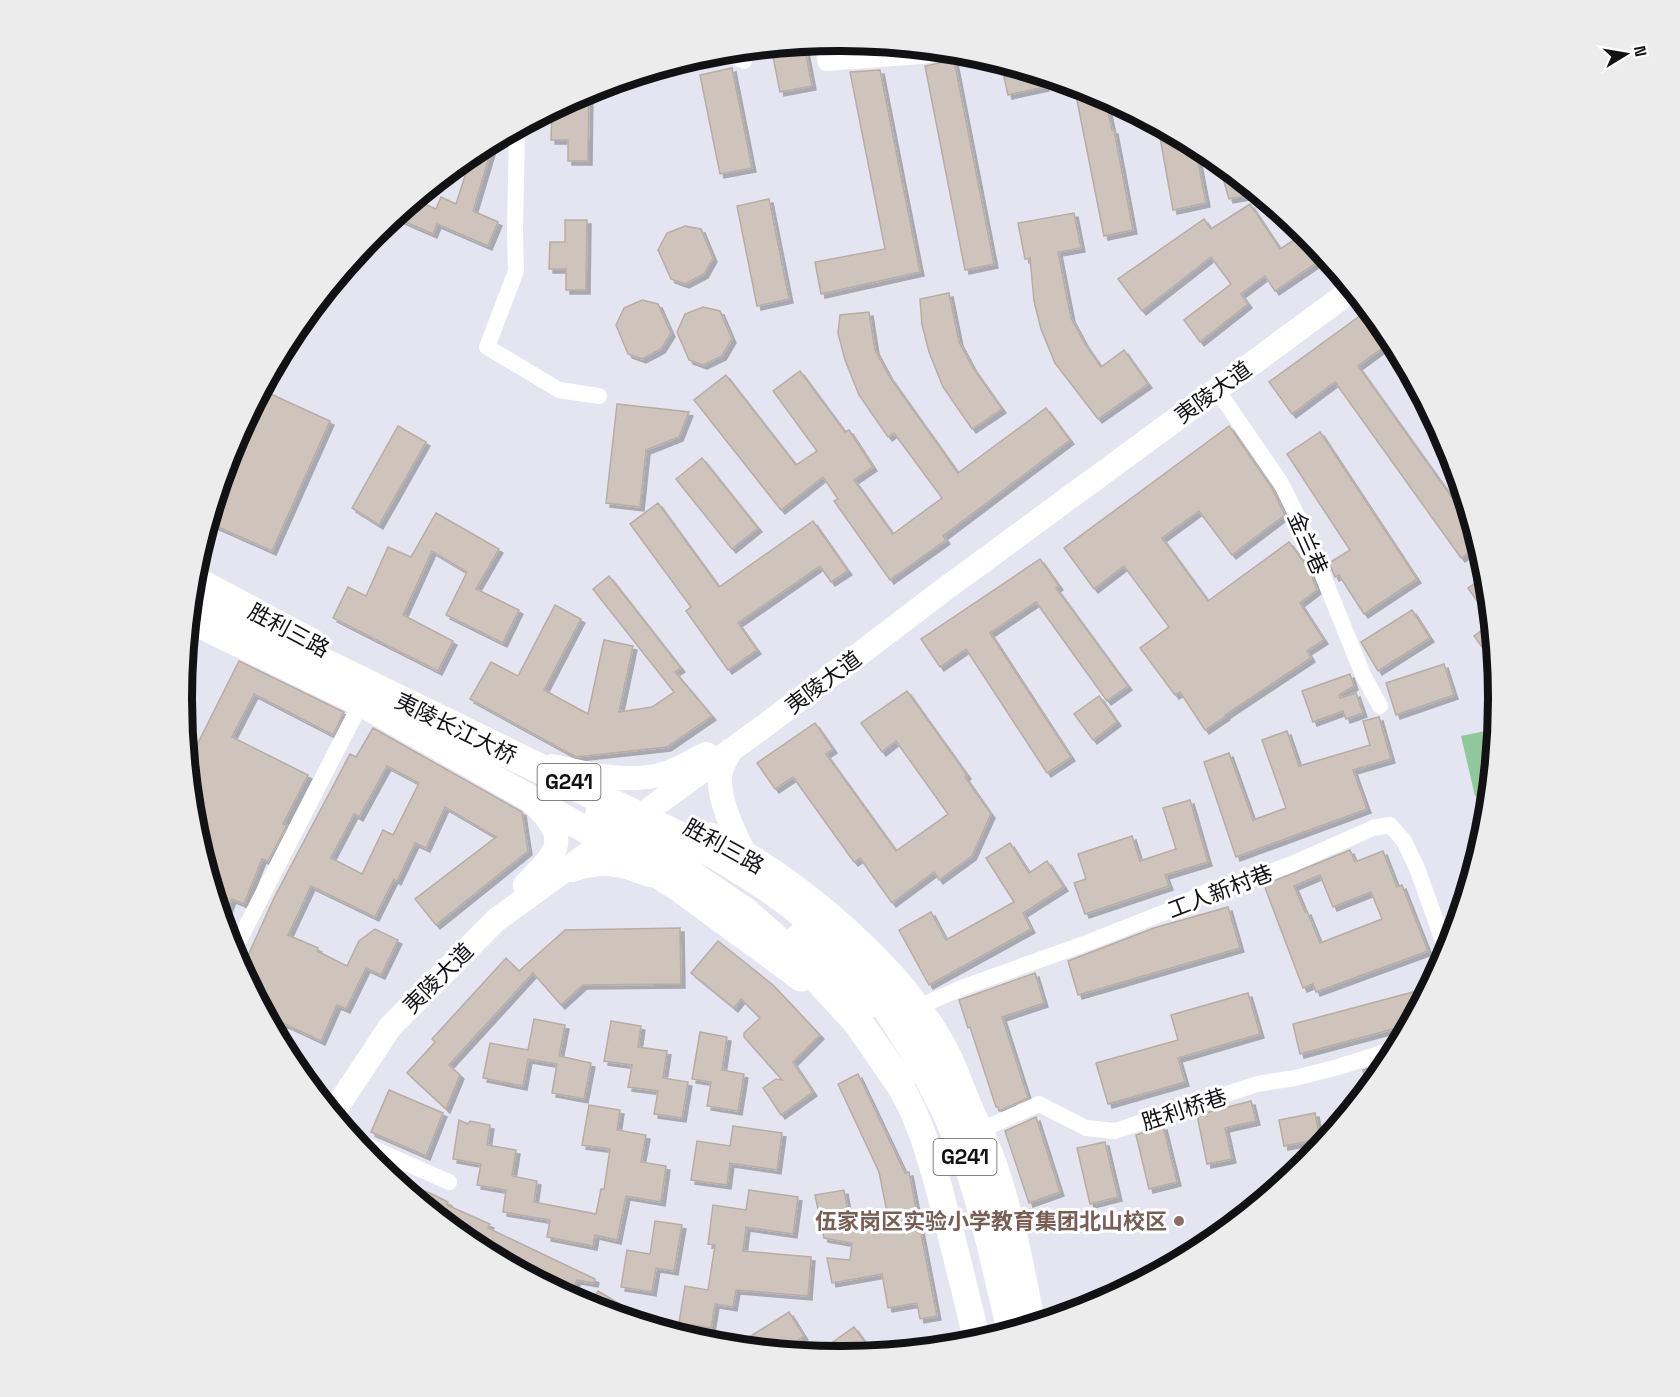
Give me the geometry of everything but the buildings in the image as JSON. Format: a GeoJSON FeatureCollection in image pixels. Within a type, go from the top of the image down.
{"type":"FeatureCollection","features":[{"type":"Feature","properties":{"kind":"highway","name":"夷陵长江大桥"},"geometry":{"type":"LineString","coordinates":[[200,603],[708,850],[780,895],[812,921],[849,959],[873,1005]]}},
{"type":"Feature","properties":{"kind":"highway","name":"夷陵长江大桥"},"geometry":{"type":"LineString","coordinates":[[198,616],[598,830],[691,861],[735,887],[791,928],[873,1005]]}},
{"type":"Feature","properties":{"kind":"highway"},"geometry":{"type":"LineString","coordinates":[[598,830],[747,913],[809,969],[857,1021],[900,1083]]}},
{"type":"Feature","properties":{"kind":"highway"},"geometry":{"type":"LineString","coordinates":[[812,921],[869,967],[911,1015],[930,1047],[958,1105],[981,1167],[1009,1258],[1022,1320]]}},
{"type":"Feature","properties":{"kind":"highway","name":"G241"},"geometry":{"type":"LineString","coordinates":[[873,1005],[912,1046],[958,1138],[975,1189],[1010,1323]]}},
{"type":"Feature","properties":{"kind":"highway","name":"G241"},"geometry":{"type":"LineString","coordinates":[[873,1005],[899,1056],[927,1102],[947,1147],[975,1237],[995,1327]]}},
{"type":"Feature","properties":{"kind":"main road","name":"夷陵大道"},"geometry":{"type":"LineString","coordinates":[[721,750],[939,580],[1339,286]]}},
{"type":"Feature","properties":{"kind":"main road","name":"夷陵大道"},"geometry":{"type":"LineString","coordinates":[[337,1106],[390,1027],[496,920],[598,830],[644,806],[945,589],[1346,294]]}},
{"type":"Feature","properties":{"kind":"main road","name":"胜利三路"},"geometry":{"type":"LineString","coordinates":[[203,584],[549,765],[686,824],[745,855],[811,901],[848,932],[918,1007],[946,1052],[995,1168],[1010,1222],[1031,1317]]}},
{"type":"Feature","properties":{"kind":"main road","name":"胜利三路"},"geometry":{"type":"LineString","coordinates":[[197,623],[361,703],[523,795],[598,830],[795,973],[828,1002],[872,1048],[900,1083],[929,1154],[975,1332]]}},
{"type":"Feature","properties":{"kind":"main road"},"geometry":{"type":"LineString","coordinates":[[549,765],[608,777],[649,777],[664,774],[721,750],[722,792],[732,825],[745,855]]}},
{"type":"Feature","properties":{"kind":"main road"},"geometry":{"type":"LineString","coordinates":[[523,795],[552,824],[558,838],[555,852],[532,887]]}},
{"type":"Feature","properties":{"kind":"main road"},"geometry":{"type":"LineString","coordinates":[[532,887],[567,872],[602,862],[634,869],[680,889]]}},
{"type":"Feature","properties":{"kind":"main road","name":"夷陵大道"},"geometry":{"type":"LineString","coordinates":[[331,1099],[381,1020],[490,912],[532,887]]}},
{"type":"Feature","properties":{"kind":"street"},"geometry":{"type":"LineString","coordinates":[[824,51],[826,63],[918,56]]}},
{"type":"Feature","properties":{"kind":"street"},"geometry":{"type":"LineString","coordinates":[[517,138],[516,271],[487,347],[559,390],[599,396]]}},
{"type":"Feature","properties":{"kind":"street","name":"金兰巷"},"geometry":{"type":"LineString","coordinates":[[1217,390],[1281,483],[1307,536],[1363,675],[1380,706]]}},
{"type":"Feature","properties":{"kind":"street"},"geometry":{"type":"LineString","coordinates":[[239,939],[361,703]]}},
{"type":"Feature","properties":{"kind":"street","name":"工人新村巷"},"geometry":{"type":"LineString","coordinates":[[918,1007],[964,987],[1168,911],[1212,889],[1238,884],[1292,864],[1373,828],[1390,825],[1404,841],[1417,868],[1442,937]]}},
{"type":"Feature","properties":{"kind":"street","name":"胜利桥巷"},"geometry":{"type":"LineString","coordinates":[[979,1131],[1039,1104],[1086,1128],[1115,1131],[1257,1084],[1295,1078],[1381,1053]]}},
{"type":"Feature","properties":{"kind":"street"},"geometry":{"type":"LineString","coordinates":[[376,1150],[449,1182]]}},
{"type":"Feature","properties":{"kind":"green space"},"geometry":{"type":"Polygon","coordinates":[[[1486,731],[1480,795],[1475,796],[1461,736],[1486,731]]]}},
{"type":"Feature","properties":{"kind":"place","name":"伍家岗区实验小学教育集团北山校区"},"geometry":{"type":"Point","coordinates":[1179,1221]}}]}
